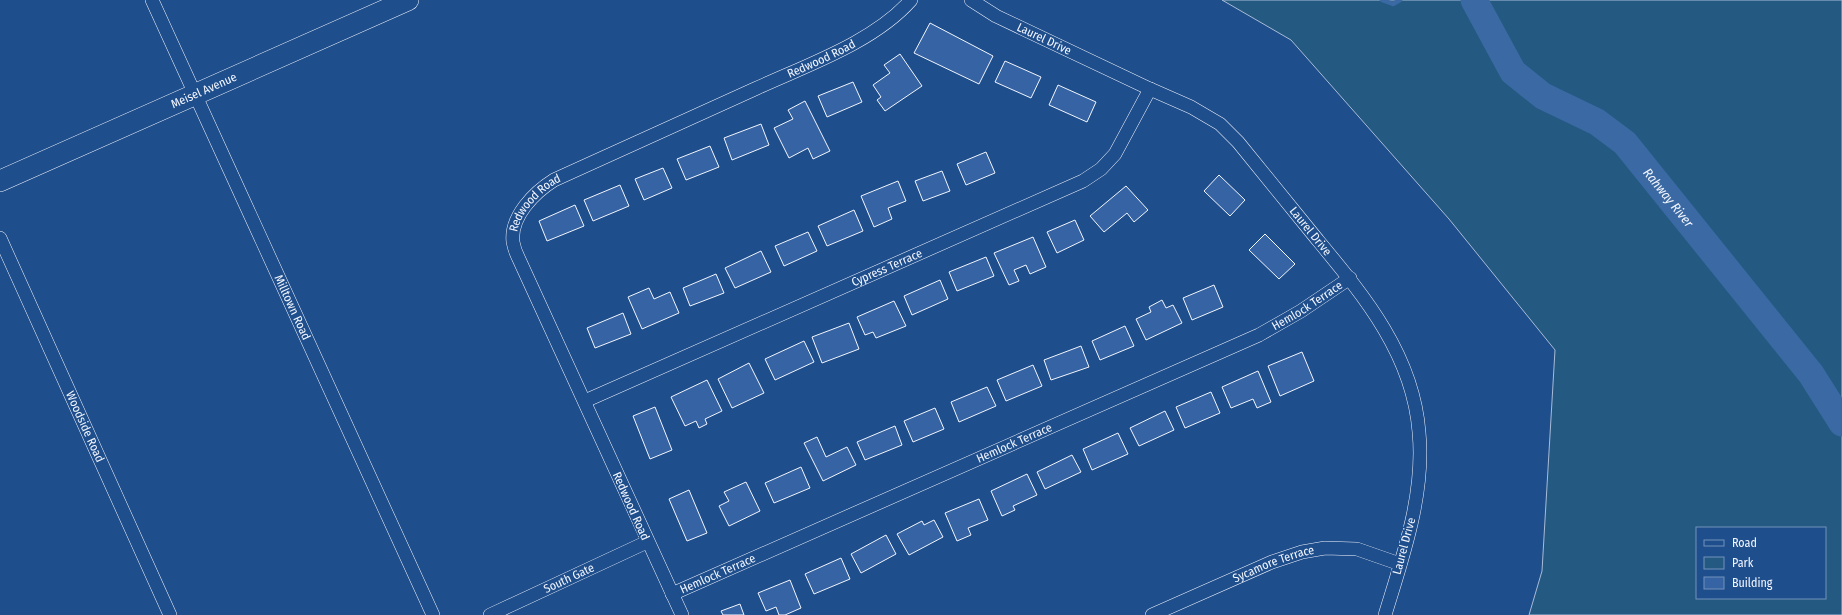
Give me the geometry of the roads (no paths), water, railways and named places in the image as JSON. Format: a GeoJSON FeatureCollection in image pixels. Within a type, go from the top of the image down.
{"type":"FeatureCollection","features":[{"type":"Feature","properties":{"kind":"main road","name":"Meisel Avenue"},"geometry":{"type":"LineString","coordinates":[[0,181],[195,96],[408,0]]}},
{"type":"Feature","properties":{"kind":"street","name":"Milltown Road"},"geometry":{"type":"LineString","coordinates":[[152,0],[433,615]]}},
{"type":"Feature","properties":{"kind":"street","name":"Redwood Road"},"geometry":{"type":"LineString","coordinates":[[682,615],[647,542],[585,401],[518,257],[513,242],[516,226],[530,199],[541,188],[554,180],[814,62],[860,39],[888,23],[911,0]]}},
{"type":"Feature","properties":{"kind":"street","name":"Laurel Drive"},"geometry":{"type":"LineString","coordinates":[[971,0],[996,16],[1191,107],[1220,124],[1238,142],[1350,278],[1370,305],[1401,360],[1417,411],[1420,433],[1417,493],[1400,564],[1385,615]]}},
{"type":"Feature","properties":{"kind":"street","name":"Cypress Terrace"},"geometry":{"type":"LineString","coordinates":[[585,401],[1082,181],[1101,169],[1115,154],[1150,89]]}},
{"type":"Feature","properties":{"kind":"street","name":"Woodside Road"},"geometry":{"type":"LineString","coordinates":[[0,238],[170,615]]}},
{"type":"Feature","properties":{"kind":"street","name":"Hemlock Terrace"},"geometry":{"type":"LineString","coordinates":[[672,594],[1259,335],[1301,311],[1350,278]]}},
{"type":"Feature","properties":{"kind":"street","name":"South Gate"},"geometry":{"type":"LineString","coordinates":[[490,615],[647,542]]}},
{"type":"Feature","properties":{"kind":"street","name":"Sycamore Terrace"},"geometry":{"type":"LineString","coordinates":[[1152,615],[1272,562],[1302,552],[1325,548],[1357,549],[1400,564]]}},
{"type":"Feature","properties":{"kind":"waterway"},"geometry":{"type":"LineString","coordinates":[[1382,0],[1393,4],[1400,0]]}},
{"type":"Feature","properties":{"kind":"waterway","name":"Rahway River"},"geometry":{"type":"LineString","coordinates":[[1474,0],[1513,72],[1543,96],[1597,122],[1625,143],[1811,374],[1842,423]]}}]}
